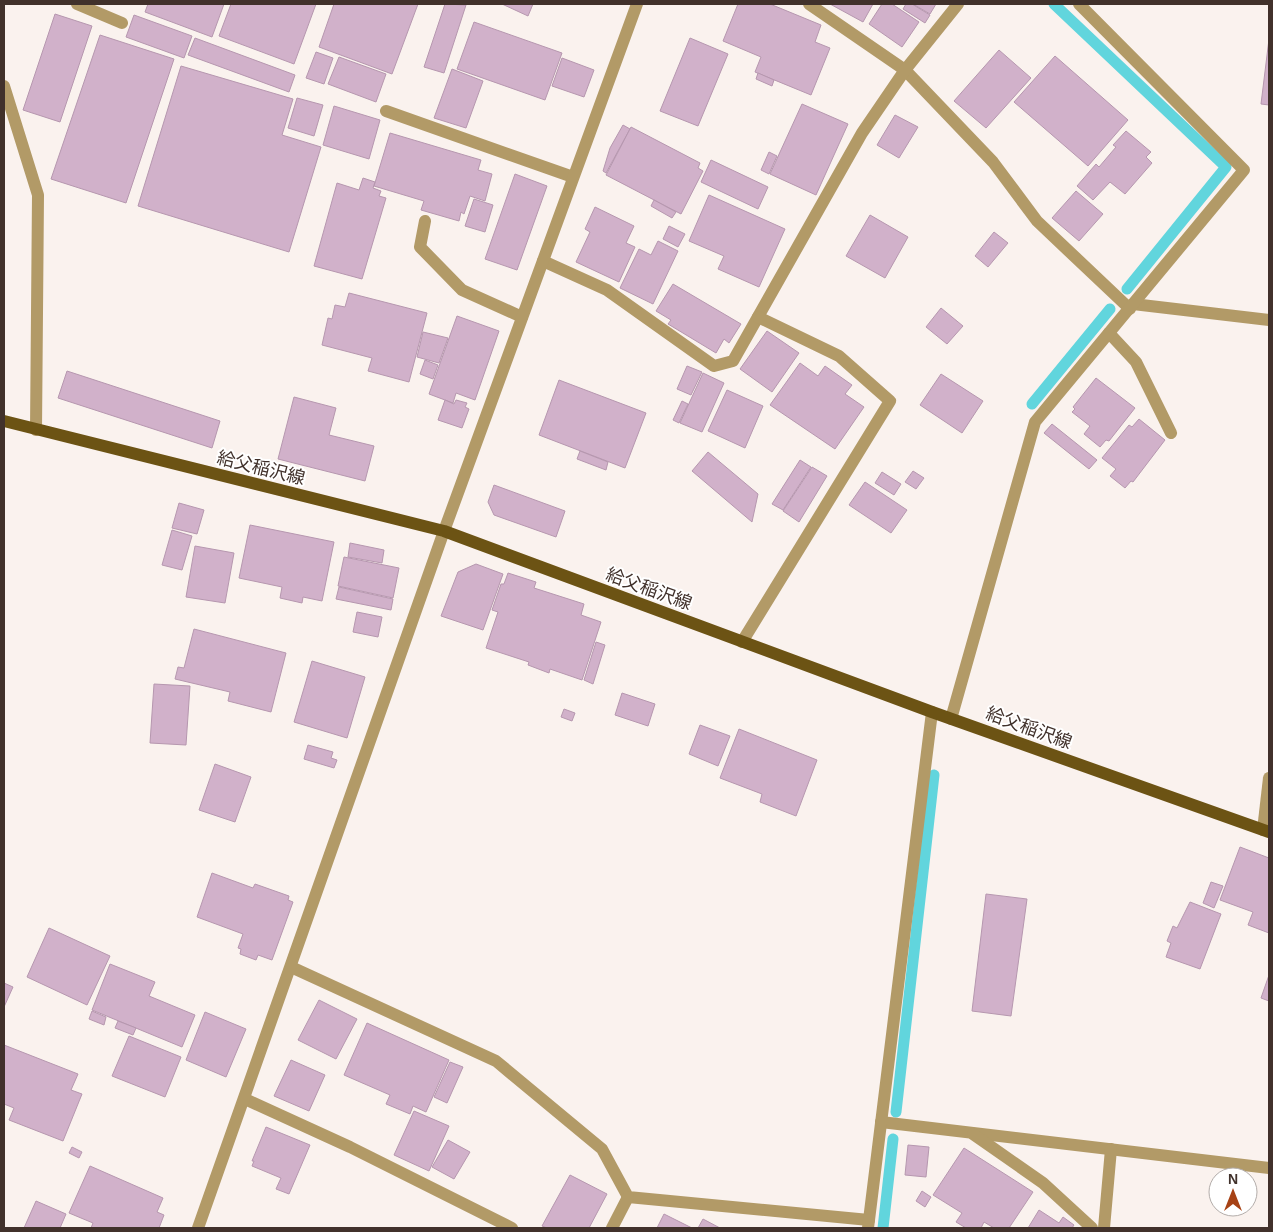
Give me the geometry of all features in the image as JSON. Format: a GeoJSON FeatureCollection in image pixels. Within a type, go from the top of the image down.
{"type":"FeatureCollection","features":[{"type":"Feature","properties":{"kind":"main road","name":"給父稲沢線"},"geometry":{"type":"LineString","coordinates":[[4,422],[444,531],[932,712],[1266,831]]}},
{"type":"Feature","properties":{"kind":"street"},"geometry":{"type":"LineString","coordinates":[[77,4],[122,23]]}},
{"type":"Feature","properties":{"kind":"street"},"geometry":{"type":"LineString","coordinates":[[198,1228],[444,531],[637,4]]}},
{"type":"Feature","properties":{"kind":"street"},"geometry":{"type":"LineString","coordinates":[[809,4],[905,70],[993,162],[1038,221],[1132,307],[1269,320]]}},
{"type":"Feature","properties":{"kind":"street"},"geometry":{"type":"LineString","coordinates":[[543,261],[607,290],[714,366],[733,361],[862,133],[905,70],[958,4]]}},
{"type":"Feature","properties":{"kind":"street"},"geometry":{"type":"LineString","coordinates":[[951,718],[1035,422],[1244,170],[1079,4]]}},
{"type":"Feature","properties":{"kind":"street"},"geometry":{"type":"LineString","coordinates":[[4,86],[38,196],[36,430]]}},
{"type":"Feature","properties":{"kind":"street"},"geometry":{"type":"LineString","coordinates":[[386,111],[573,177]]}},
{"type":"Feature","properties":{"kind":"street"},"geometry":{"type":"LineString","coordinates":[[425,221],[420,247],[462,290],[522,318]]}},
{"type":"Feature","properties":{"kind":"street"},"geometry":{"type":"LineString","coordinates":[[742,642],[890,402],[839,356],[758,318]]}},
{"type":"Feature","properties":{"kind":"street"},"geometry":{"type":"LineString","coordinates":[[1109,333],[1136,362],[1171,434]]}},
{"type":"Feature","properties":{"kind":"street"},"geometry":{"type":"LineString","coordinates":[[628,1197],[869,1224],[932,712]]}},
{"type":"Feature","properties":{"kind":"street"},"geometry":{"type":"LineString","coordinates":[[1266,831],[1269,778]]}},
{"type":"Feature","properties":{"kind":"street"},"geometry":{"type":"LineString","coordinates":[[291,967],[496,1061],[602,1149],[628,1197]]}},
{"type":"Feature","properties":{"kind":"street"},"geometry":{"type":"LineString","coordinates":[[245,1099],[350,1147],[512,1228]]}},
{"type":"Feature","properties":{"kind":"street"},"geometry":{"type":"LineString","coordinates":[[881,1122],[1269,1168]]}},
{"type":"Feature","properties":{"kind":"street"},"geometry":{"type":"LineString","coordinates":[[972,1133],[1043,1183],[1092,1228]]}},
{"type":"Feature","properties":{"kind":"street"},"geometry":{"type":"LineString","coordinates":[[1104,1228],[1111,1149]]}},
{"type":"Feature","properties":{"kind":"street"},"geometry":{"type":"LineString","coordinates":[[612,1228],[628,1197]]}},
{"type":"Feature","properties":{"kind":"building"},"geometry":{"type":"Polygon","coordinates":[[[148,4],[224,4],[212,37],[145,12],[148,4]]]}},
{"type":"Feature","properties":{"kind":"building"},"geometry":{"type":"Polygon","coordinates":[[[231,4],[316,4],[294,64],[219,36],[231,4]]]}},
{"type":"Feature","properties":{"kind":"building"},"geometry":{"type":"Polygon","coordinates":[[[334,4],[418,4],[392,74],[319,47],[334,4]]]}},
{"type":"Feature","properties":{"kind":"building"},"geometry":{"type":"Polygon","coordinates":[[[445,4],[466,5],[444,73],[424,67],[445,4]]]}},
{"type":"Feature","properties":{"kind":"building"},"geometry":{"type":"Polygon","coordinates":[[[502,4],[533,4],[528,16],[502,4]]]}},
{"type":"Feature","properties":{"kind":"building"},"geometry":{"type":"Polygon","coordinates":[[[738,4],[770,4],[821,25],[815,42],[830,48],[811,95],[755,72],[761,57],[723,41],[738,4]]]}},
{"type":"Feature","properties":{"kind":"building"},"geometry":{"type":"Polygon","coordinates":[[[830,4],[873,4],[863,22],[830,4]]]}},
{"type":"Feature","properties":{"kind":"building"},"geometry":{"type":"Polygon","coordinates":[[[882,4],[892,4],[919,22],[902,47],[869,24],[882,4]]]}},
{"type":"Feature","properties":{"kind":"building"},"geometry":{"type":"Polygon","coordinates":[[[906,4],[912,4],[930,15],[925,23],[903,9],[906,4]]]}},
{"type":"Feature","properties":{"kind":"building"},"geometry":{"type":"Polygon","coordinates":[[[913,4],[936,4],[930,14],[913,4]]]}},
{"type":"Feature","properties":{"kind":"building"},"geometry":{"type":"Polygon","coordinates":[[[55,14],[92,26],[60,122],[23,110],[55,14]]]}},
{"type":"Feature","properties":{"kind":"building"},"geometry":{"type":"Polygon","coordinates":[[[134,15],[192,36],[184,58],[126,37],[134,15]]]}},
{"type":"Feature","properties":{"kind":"building"},"geometry":{"type":"Polygon","coordinates":[[[474,22],[562,53],[545,100],[457,69],[474,22]]]}},
{"type":"Feature","properties":{"kind":"building"},"geometry":{"type":"Polygon","coordinates":[[[100,35],[174,59],[126,203],[51,179],[100,35]]]}},
{"type":"Feature","properties":{"kind":"building"},"geometry":{"type":"Polygon","coordinates":[[[195,38],[295,75],[289,92],[188,55],[195,38]]]}},
{"type":"Feature","properties":{"kind":"building"},"geometry":{"type":"Polygon","coordinates":[[[690,38],[728,54],[698,126],[660,111],[690,38]]]}},
{"type":"Feature","properties":{"kind":"building"},"geometry":{"type":"Polygon","coordinates":[[[1269,39],[1269,105],[1261,104],[1269,39]]]}},
{"type":"Feature","properties":{"kind":"building"},"geometry":{"type":"Polygon","coordinates":[[[999,50],[1031,78],[986,128],[954,101],[999,50]]]}},
{"type":"Feature","properties":{"kind":"building"},"geometry":{"type":"Polygon","coordinates":[[[316,52],[333,58],[324,84],[306,78],[316,52]]]}},
{"type":"Feature","properties":{"kind":"building"},"geometry":{"type":"Polygon","coordinates":[[[1055,56],[1128,120],[1088,166],[1014,102],[1055,56]]]}},
{"type":"Feature","properties":{"kind":"building"},"geometry":{"type":"Polygon","coordinates":[[[339,57],[386,74],[376,102],[328,84],[339,57]]]}},
{"type":"Feature","properties":{"kind":"building"},"geometry":{"type":"Polygon","coordinates":[[[562,58],[594,70],[584,97],[552,86],[562,58]]]}},
{"type":"Feature","properties":{"kind":"building"},"geometry":{"type":"Polygon","coordinates":[[[181,66],[293,99],[282,135],[321,147],[289,252],[138,206],[181,66]]]}},
{"type":"Feature","properties":{"kind":"building"},"geometry":{"type":"Polygon","coordinates":[[[452,69],[483,81],[466,128],[434,118],[452,69]]]}},
{"type":"Feature","properties":{"kind":"building"},"geometry":{"type":"Polygon","coordinates":[[[758,73],[774,80],[772,86],[756,79],[758,73]]]}},
{"type":"Feature","properties":{"kind":"building"},"geometry":{"type":"Polygon","coordinates":[[[297,98],[323,105],[314,136],[288,128],[297,98]]]}},
{"type":"Feature","properties":{"kind":"building"},"geometry":{"type":"Polygon","coordinates":[[[802,104],[848,124],[816,195],[770,174],[802,104]]]}},
{"type":"Feature","properties":{"kind":"building"},"geometry":{"type":"Polygon","coordinates":[[[334,106],[380,120],[369,159],[323,145],[334,106]]]}},
{"type":"Feature","properties":{"kind":"building"},"geometry":{"type":"Polygon","coordinates":[[[895,115],[918,127],[899,158],[877,145],[895,115]]]}},
{"type":"Feature","properties":{"kind":"building"},"geometry":{"type":"Polygon","coordinates":[[[623,125],[630,129],[606,173],[603,171],[610,148],[623,125]]]}},
{"type":"Feature","properties":{"kind":"building"},"geometry":{"type":"Polygon","coordinates":[[[631,127],[700,163],[698,168],[703,171],[681,214],[606,175],[631,127]]]}},
{"type":"Feature","properties":{"kind":"building"},"geometry":{"type":"Polygon","coordinates":[[[1126,131],[1151,152],[1146,157],[1152,163],[1125,194],[1110,182],[1093,200],[1077,186],[1096,164],[1099,167],[1116,147],[1113,145],[1126,131]]]}},
{"type":"Feature","properties":{"kind":"building"},"geometry":{"type":"Polygon","coordinates":[[[390,133],[481,160],[478,170],[492,174],[485,201],[470,196],[464,214],[461,212],[459,221],[421,210],[424,201],[374,186],[390,133]]]}},
{"type":"Feature","properties":{"kind":"building"},"geometry":{"type":"Polygon","coordinates":[[[769,152],[777,156],[769,174],[761,170],[769,152]]]}},
{"type":"Feature","properties":{"kind":"building"},"geometry":{"type":"Polygon","coordinates":[[[711,160],[768,187],[758,209],[701,182],[711,160]]]}},
{"type":"Feature","properties":{"kind":"building"},"geometry":{"type":"Polygon","coordinates":[[[515,174],[547,186],[517,270],[485,259],[515,174]]]}},
{"type":"Feature","properties":{"kind":"building"},"geometry":{"type":"Polygon","coordinates":[[[363,178],[375,182],[373,188],[381,191],[379,196],[386,198],[362,279],[314,266],[337,183],[359,190],[363,178]]]}},
{"type":"Feature","properties":{"kind":"building"},"geometry":{"type":"Polygon","coordinates":[[[1076,191],[1103,214],[1079,241],[1052,218],[1076,191]]]}},
{"type":"Feature","properties":{"kind":"building"},"geometry":{"type":"Polygon","coordinates":[[[709,195],[785,229],[759,287],[718,269],[724,256],[689,241],[709,195]]]}},
{"type":"Feature","properties":{"kind":"building"},"geometry":{"type":"Polygon","coordinates":[[[474,199],[493,205],[485,232],[465,226],[474,199]]]}},
{"type":"Feature","properties":{"kind":"building"},"geometry":{"type":"Polygon","coordinates":[[[654,200],[676,212],[672,218],[651,206],[654,200]]]}},
{"type":"Feature","properties":{"kind":"building"},"geometry":{"type":"Polygon","coordinates":[[[595,207],[634,226],[626,243],[635,247],[619,282],[576,262],[590,232],[585,229],[595,207]]]}},
{"type":"Feature","properties":{"kind":"building"},"geometry":{"type":"Polygon","coordinates":[[[870,215],[908,237],[885,278],[846,256],[870,215]]]}},
{"type":"Feature","properties":{"kind":"building"},"geometry":{"type":"Polygon","coordinates":[[[669,226],[685,234],[678,247],[663,239],[669,226]]]}},
{"type":"Feature","properties":{"kind":"building"},"geometry":{"type":"Polygon","coordinates":[[[994,232],[1008,243],[988,267],[975,256],[994,232]]]}},
{"type":"Feature","properties":{"kind":"building"},"geometry":{"type":"Polygon","coordinates":[[[658,241],[678,251],[653,304],[620,288],[639,249],[651,255],[658,241]]]}},
{"type":"Feature","properties":{"kind":"building"},"geometry":{"type":"Polygon","coordinates":[[[673,284],[741,324],[729,343],[724,339],[716,353],[668,324],[671,320],[656,311],[673,284]]]}},
{"type":"Feature","properties":{"kind":"building"},"geometry":{"type":"Polygon","coordinates":[[[349,293],[427,313],[409,382],[368,371],[372,358],[322,345],[328,318],[332,319],[335,305],[345,307],[349,293]]]}},
{"type":"Feature","properties":{"kind":"building"},"geometry":{"type":"Polygon","coordinates":[[[941,308],[963,326],[947,344],[926,327],[941,308]]]}},
{"type":"Feature","properties":{"kind":"building"},"geometry":{"type":"Polygon","coordinates":[[[457,316],[499,331],[475,400],[456,393],[453,403],[429,394],[457,316]]]}},
{"type":"Feature","properties":{"kind":"building"},"geometry":{"type":"Polygon","coordinates":[[[767,331],[799,353],[772,392],[740,369],[767,331]]]}},
{"type":"Feature","properties":{"kind":"building"},"geometry":{"type":"Polygon","coordinates":[[[423,332],[448,338],[439,363],[417,357],[423,332]]]}},
{"type":"Feature","properties":{"kind":"building"},"geometry":{"type":"Polygon","coordinates":[[[425,360],[438,365],[433,379],[420,374],[425,360]]]}},
{"type":"Feature","properties":{"kind":"building"},"geometry":{"type":"Polygon","coordinates":[[[800,363],[818,376],[825,366],[852,385],[845,394],[864,407],[835,449],[770,405],[800,363]]]}},
{"type":"Feature","properties":{"kind":"building"},"geometry":{"type":"Polygon","coordinates":[[[687,366],[702,372],[691,395],[677,389],[687,366]]]}},
{"type":"Feature","properties":{"kind":"building"},"geometry":{"type":"Polygon","coordinates":[[[67,371],[220,421],[212,448],[58,398],[67,371]]]}},
{"type":"Feature","properties":{"kind":"building"},"geometry":{"type":"Polygon","coordinates":[[[703,373],[724,383],[702,432],[680,423],[703,373]]]}},
{"type":"Feature","properties":{"kind":"building"},"geometry":{"type":"Polygon","coordinates":[[[941,374],[983,401],[962,433],[920,405],[941,374]]]}},
{"type":"Feature","properties":{"kind":"building"},"geometry":{"type":"Polygon","coordinates":[[[1096,378],[1135,408],[1109,441],[1106,440],[1100,447],[1084,434],[1090,426],[1072,412],[1075,409],[1073,407],[1096,378]]]}},
{"type":"Feature","properties":{"kind":"building"},"geometry":{"type":"Polygon","coordinates":[[[559,380],[646,413],[625,468],[539,435],[559,380]]]}},
{"type":"Feature","properties":{"kind":"building"},"geometry":{"type":"Polygon","coordinates":[[[727,390],[763,406],[745,448],[708,431],[727,390]]]}},
{"type":"Feature","properties":{"kind":"building"},"geometry":{"type":"Polygon","coordinates":[[[294,397],[336,408],[329,435],[374,446],[365,481],[278,459],[294,397]]]}},
{"type":"Feature","properties":{"kind":"building"},"geometry":{"type":"Polygon","coordinates":[[[445,400],[454,404],[456,400],[467,403],[465,407],[469,409],[462,428],[438,420],[445,400]]]}},
{"type":"Feature","properties":{"kind":"building"},"geometry":{"type":"Polygon","coordinates":[[[682,401],[688,404],[679,423],[673,420],[682,401]]]}},
{"type":"Feature","properties":{"kind":"building"},"geometry":{"type":"Polygon","coordinates":[[[1139,419],[1165,440],[1133,482],[1131,481],[1125,488],[1110,476],[1116,469],[1102,458],[1129,425],[1132,427],[1139,419]]]}},
{"type":"Feature","properties":{"kind":"building"},"geometry":{"type":"Polygon","coordinates":[[[1052,424],[1097,460],[1089,469],[1044,433],[1052,424]]]}},
{"type":"Feature","properties":{"kind":"building"},"geometry":{"type":"Polygon","coordinates":[[[580,451],[608,462],[606,470],[577,459],[580,451]]]}},
{"type":"Feature","properties":{"kind":"building"},"geometry":{"type":"Polygon","coordinates":[[[708,452],[758,494],[752,522],[692,471],[708,452]]]}},
{"type":"Feature","properties":{"kind":"building"},"geometry":{"type":"Polygon","coordinates":[[[800,460],[811,467],[783,510],[772,504],[800,460]]]}},
{"type":"Feature","properties":{"kind":"building"},"geometry":{"type":"Polygon","coordinates":[[[812,467],[827,476],[799,522],[783,511],[812,467]]]}},
{"type":"Feature","properties":{"kind":"building"},"geometry":{"type":"Polygon","coordinates":[[[913,471],[924,478],[916,489],[905,482],[913,471]]]}},
{"type":"Feature","properties":{"kind":"building"},"geometry":{"type":"Polygon","coordinates":[[[882,472],[901,484],[894,495],[875,483],[882,472]]]}},
{"type":"Feature","properties":{"kind":"building"},"geometry":{"type":"Polygon","coordinates":[[[865,482],[907,510],[891,533],[849,505],[865,482]]]}},
{"type":"Feature","properties":{"kind":"building"},"geometry":{"type":"Polygon","coordinates":[[[494,485],[565,511],[556,537],[494,515],[488,502],[494,485]]]}},
{"type":"Feature","properties":{"kind":"building"},"geometry":{"type":"Polygon","coordinates":[[[179,503],[204,510],[197,534],[172,528],[179,503]]]}},
{"type":"Feature","properties":{"kind":"building"},"geometry":{"type":"Polygon","coordinates":[[[250,525],[334,542],[322,601],[303,597],[302,603],[280,598],[282,587],[239,578],[250,525]]]}},
{"type":"Feature","properties":{"kind":"building"},"geometry":{"type":"Polygon","coordinates":[[[172,530],[192,536],[182,570],[162,565],[172,530]]]}},
{"type":"Feature","properties":{"kind":"building"},"geometry":{"type":"Polygon","coordinates":[[[350,543],[384,550],[382,563],[348,557],[350,543]]]}},
{"type":"Feature","properties":{"kind":"building"},"geometry":{"type":"Polygon","coordinates":[[[195,546],[234,553],[225,603],[186,597],[195,546]]]}},
{"type":"Feature","properties":{"kind":"building"},"geometry":{"type":"Polygon","coordinates":[[[344,557],[399,568],[393,598],[338,586],[344,557]]]}},
{"type":"Feature","properties":{"kind":"building"},"geometry":{"type":"Polygon","coordinates":[[[476,564],[503,574],[483,630],[441,616],[458,572],[476,564]]]}},
{"type":"Feature","properties":{"kind":"building"},"geometry":{"type":"Polygon","coordinates":[[[508,573],[536,582],[534,588],[584,604],[581,615],[601,622],[582,680],[550,669],[549,673],[528,665],[529,662],[486,648],[498,612],[492,610],[501,584],[504,584],[508,573]]]}},
{"type":"Feature","properties":{"kind":"building"},"geometry":{"type":"Polygon","coordinates":[[[339,587],[393,599],[391,610],[336,599],[339,587]]]}},
{"type":"Feature","properties":{"kind":"building"},"geometry":{"type":"Polygon","coordinates":[[[357,612],[382,617],[378,637],[353,632],[357,612]]]}},
{"type":"Feature","properties":{"kind":"building"},"geometry":{"type":"Polygon","coordinates":[[[194,629],[286,653],[271,712],[228,701],[230,692],[175,679],[178,667],[184,668],[194,629]]]}},
{"type":"Feature","properties":{"kind":"building"},"geometry":{"type":"Polygon","coordinates":[[[596,642],[605,645],[593,684],[584,680],[596,642]]]}},
{"type":"Feature","properties":{"kind":"building"},"geometry":{"type":"Polygon","coordinates":[[[312,661],[365,677],[347,738],[294,722],[312,661]]]}},
{"type":"Feature","properties":{"kind":"building"},"geometry":{"type":"Polygon","coordinates":[[[154,684],[190,686],[186,745],[150,743],[154,684]]]}},
{"type":"Feature","properties":{"kind":"building"},"geometry":{"type":"Polygon","coordinates":[[[622,693],[655,704],[648,726],[615,715],[622,693]]]}},
{"type":"Feature","properties":{"kind":"building"},"geometry":{"type":"Polygon","coordinates":[[[564,709],[575,713],[572,721],[561,717],[564,709]]]}},
{"type":"Feature","properties":{"kind":"building"},"geometry":{"type":"Polygon","coordinates":[[[700,725],[730,736],[718,766],[689,754],[700,725]]]}},
{"type":"Feature","properties":{"kind":"building"},"geometry":{"type":"Polygon","coordinates":[[[739,729],[817,760],[796,816],[760,802],[762,794],[720,778],[739,729]]]}},
{"type":"Feature","properties":{"kind":"building"},"geometry":{"type":"Polygon","coordinates":[[[308,745],[333,752],[331,758],[337,760],[334,768],[304,759],[308,745]]]}},
{"type":"Feature","properties":{"kind":"building"},"geometry":{"type":"Polygon","coordinates":[[[215,764],[251,777],[235,822],[199,810],[215,764]]]}},
{"type":"Feature","properties":{"kind":"building"},"geometry":{"type":"Polygon","coordinates":[[[1240,847],[1269,858],[1269,933],[1248,925],[1253,912],[1220,900],[1240,847]]]}},
{"type":"Feature","properties":{"kind":"building"},"geometry":{"type":"Polygon","coordinates":[[[212,873],[253,888],[255,884],[289,896],[288,900],[293,902],[272,960],[258,955],[256,960],[240,954],[241,949],[238,948],[243,934],[197,917],[212,873]]]}},
{"type":"Feature","properties":{"kind":"building"},"geometry":{"type":"Polygon","coordinates":[[[1211,882],[1223,886],[1214,908],[1203,903],[1211,882]]]}},
{"type":"Feature","properties":{"kind":"building"},"geometry":{"type":"Polygon","coordinates":[[[986,894],[1027,899],[1011,1016],[972,1011],[986,894]]]}},
{"type":"Feature","properties":{"kind":"building"},"geometry":{"type":"Polygon","coordinates":[[[1190,902],[1221,914],[1200,969],[1166,957],[1171,943],[1167,941],[1173,926],[1177,928],[1190,902]]]}},
{"type":"Feature","properties":{"kind":"building"},"geometry":{"type":"Polygon","coordinates":[[[49,928],[110,956],[87,1005],[27,977],[49,928]]]}},
{"type":"Feature","properties":{"kind":"building"},"geometry":{"type":"Polygon","coordinates":[[[110,964],[155,982],[149,996],[195,1015],[182,1047],[92,1010],[110,964]]]}},
{"type":"Feature","properties":{"kind":"building"},"geometry":{"type":"Polygon","coordinates":[[[1269,975],[1269,1001],[1261,998],[1269,975]]]}},
{"type":"Feature","properties":{"kind":"building"},"geometry":{"type":"Polygon","coordinates":[[[4,983],[13,987],[4,1007],[4,983]]]}},
{"type":"Feature","properties":{"kind":"building"},"geometry":{"type":"Polygon","coordinates":[[[319,1000],[357,1019],[336,1059],[298,1040],[319,1000]]]}},
{"type":"Feature","properties":{"kind":"building"},"geometry":{"type":"Polygon","coordinates":[[[92,1011],[106,1017],[104,1025],[89,1019],[92,1011]]]}},
{"type":"Feature","properties":{"kind":"building"},"geometry":{"type":"Polygon","coordinates":[[[205,1012],[246,1029],[226,1077],[186,1060],[205,1012]]]}},
{"type":"Feature","properties":{"kind":"building"},"geometry":{"type":"Polygon","coordinates":[[[118,1021],[136,1028],[133,1035],[115,1028],[118,1021]]]}},
{"type":"Feature","properties":{"kind":"building"},"geometry":{"type":"Polygon","coordinates":[[[367,1023],[449,1060],[426,1112],[413,1106],[410,1114],[386,1104],[390,1095],[344,1075],[367,1023]]]}},
{"type":"Feature","properties":{"kind":"building"},"geometry":{"type":"Polygon","coordinates":[[[129,1036],[181,1057],[165,1097],[112,1076],[129,1036]]]}},
{"type":"Feature","properties":{"kind":"building"},"geometry":{"type":"Polygon","coordinates":[[[4,1045],[78,1074],[71,1090],[82,1094],[63,1141],[9,1120],[14,1108],[4,1104],[4,1045]]]}},
{"type":"Feature","properties":{"kind":"building"},"geometry":{"type":"Polygon","coordinates":[[[291,1060],[325,1075],[309,1111],[274,1096],[291,1060]]]}},
{"type":"Feature","properties":{"kind":"building"},"geometry":{"type":"Polygon","coordinates":[[[450,1062],[463,1067],[447,1103],[434,1097],[450,1062]]]}},
{"type":"Feature","properties":{"kind":"building"},"geometry":{"type":"Polygon","coordinates":[[[414,1111],[449,1126],[429,1171],[394,1155],[414,1111]]]}},
{"type":"Feature","properties":{"kind":"building"},"geometry":{"type":"Polygon","coordinates":[[[266,1127],[310,1145],[289,1194],[276,1189],[281,1178],[252,1166],[254,1161],[252,1161],[266,1127]]]}},
{"type":"Feature","properties":{"kind":"building"},"geometry":{"type":"Polygon","coordinates":[[[448,1140],[470,1152],[454,1179],[432,1167],[448,1140]]]}},
{"type":"Feature","properties":{"kind":"building"},"geometry":{"type":"Polygon","coordinates":[[[908,1145],[929,1147],[926,1177],[905,1175],[908,1145]]]}},
{"type":"Feature","properties":{"kind":"building"},"geometry":{"type":"Polygon","coordinates":[[[72,1147],[82,1152],[79,1158],[69,1153],[72,1147]]]}},
{"type":"Feature","properties":{"kind":"building"},"geometry":{"type":"Polygon","coordinates":[[[964,1148],[1033,1192],[1009,1228],[994,1228],[984,1222],[981,1228],[966,1228],[956,1222],[962,1213],[933,1195],[964,1148]]]}},
{"type":"Feature","properties":{"kind":"building"},"geometry":{"type":"Polygon","coordinates":[[[90,1166],[163,1198],[157,1212],[164,1215],[159,1228],[91,1228],[93,1223],[69,1213],[90,1166]]]}},
{"type":"Feature","properties":{"kind":"building"},"geometry":{"type":"Polygon","coordinates":[[[570,1175],[607,1194],[589,1228],[547,1228],[542,1226],[570,1175]]]}},
{"type":"Feature","properties":{"kind":"building"},"geometry":{"type":"Polygon","coordinates":[[[922,1191],[931,1197],[925,1207],[916,1201],[922,1191]]]}},
{"type":"Feature","properties":{"kind":"building"},"geometry":{"type":"Polygon","coordinates":[[[36,1201],[66,1214],[60,1228],[24,1228],[36,1201]]]}},
{"type":"Feature","properties":{"kind":"building"},"geometry":{"type":"Polygon","coordinates":[[[1039,1210],[1059,1223],[1063,1217],[1074,1225],[1072,1228],[1028,1228],[1039,1210]]]}},
{"type":"Feature","properties":{"kind":"building"},"geometry":{"type":"Polygon","coordinates":[[[664,1214],[692,1228],[657,1228],[664,1214]]]}},
{"type":"Feature","properties":{"kind":"building"},"geometry":{"type":"Polygon","coordinates":[[[703,1219],[720,1228],[698,1228],[703,1219]]]}},
{"type":"Feature","properties":{"kind":"waterway"},"geometry":{"type":"LineString","coordinates":[[1054,4],[1226,167],[1127,289]]}},
{"type":"Feature","properties":{"kind":"waterway"},"geometry":{"type":"LineString","coordinates":[[1032,404],[1110,309]]}},
{"type":"Feature","properties":{"kind":"waterway"},"geometry":{"type":"LineString","coordinates":[[896,1112],[934,775]]}},
{"type":"Feature","properties":{"kind":"waterway"},"geometry":{"type":"LineString","coordinates":[[883,1228],[893,1139]]}}]}
